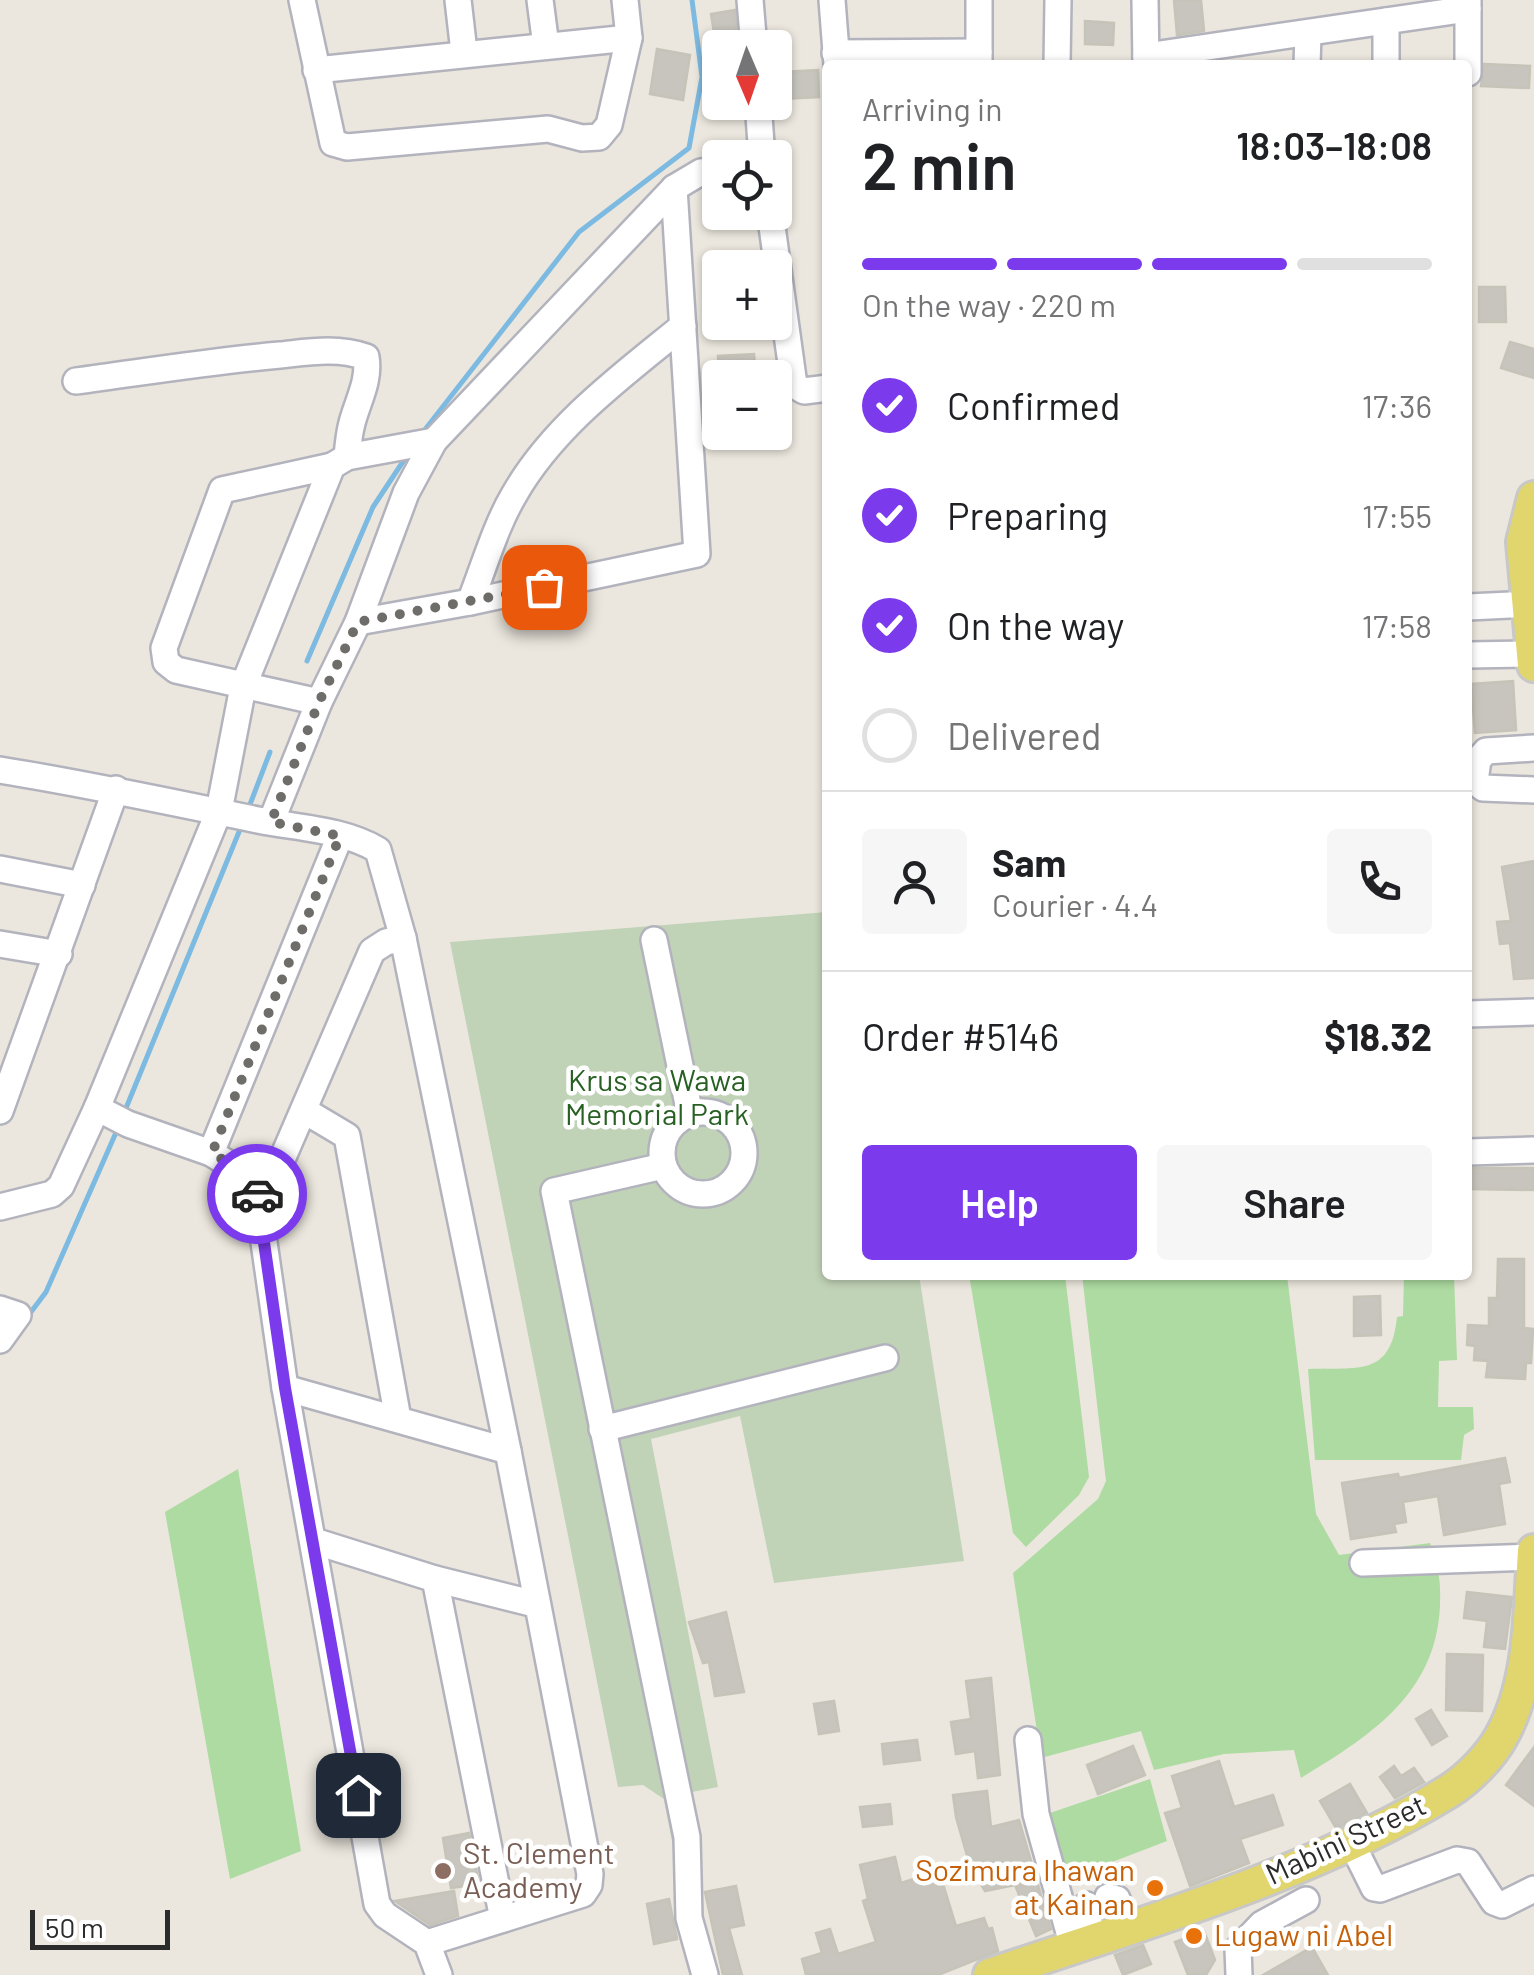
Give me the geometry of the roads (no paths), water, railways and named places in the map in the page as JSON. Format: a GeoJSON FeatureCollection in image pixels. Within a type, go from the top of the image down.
{"type":"FeatureCollection","features":[{"type":"Feature","properties":{"kind":"main road"},"geometry":{"type":"LineString","coordinates":[[1533,660],[1522,542],[1534,498]]}},
{"type":"Feature","properties":{"kind":"main road","name":"Mabini Street"},"geometry":{"type":"LineString","coordinates":[[990,1975],[1245,1887],[1351,1842],[1451,1790],[1500,1739],[1526,1699],[1534,1554]]}},
{"type":"Feature","properties":{"kind":"street"},"geometry":{"type":"LineString","coordinates":[[302,0],[333,143],[339,147],[548,129],[582,138],[598,136],[609,125],[629,38],[625,0]]}},
{"type":"Feature","properties":{"kind":"street"},"geometry":{"type":"LineString","coordinates":[[458,0],[464,52]]}},
{"type":"Feature","properties":{"kind":"street"},"geometry":{"type":"LineString","coordinates":[[540,0],[546,46]]}},
{"type":"Feature","properties":{"kind":"street"},"geometry":{"type":"LineString","coordinates":[[750,0],[752,30]]}},
{"type":"Feature","properties":{"kind":"street"},"geometry":{"type":"LineString","coordinates":[[832,0],[836,59],[979,59],[979,0]]}},
{"type":"Feature","properties":{"kind":"street"},"geometry":{"type":"LineString","coordinates":[[1057,60],[1058,0]]}},
{"type":"Feature","properties":{"kind":"street"},"geometry":{"type":"LineString","coordinates":[[1146,0],[1146,60]]}},
{"type":"Feature","properties":{"kind":"street"},"geometry":{"type":"LineString","coordinates":[[1160,60],[1228,55],[1308,33],[1386,22],[1468,4],[1468,60]]}},
{"type":"Feature","properties":{"kind":"street"},"geometry":{"type":"LineString","coordinates":[[1386,22],[1386,60]]}},
{"type":"Feature","properties":{"kind":"street"},"geometry":{"type":"LineString","coordinates":[[1307,60],[1308,33]]}},
{"type":"Feature","properties":{"kind":"street"},"geometry":{"type":"LineString","coordinates":[[316,70],[629,38]]}},
{"type":"Feature","properties":{"kind":"street"},"geometry":{"type":"LineString","coordinates":[[0,1207],[52,1194],[112,1117],[246,816],[319,702],[358,622],[406,493],[430,442],[674,188],[702,172]]}},
{"type":"Feature","properties":{"kind":"street"},"geometry":{"type":"LineString","coordinates":[[358,622],[697,554],[674,188]]}},
{"type":"Feature","properties":{"kind":"street"},"geometry":{"type":"LineString","coordinates":[[772,230],[794,386],[804,391],[822,389]]}},
{"type":"Feature","properties":{"kind":"street"},"geometry":{"type":"LineString","coordinates":[[470,602],[512,497],[538,458],[608,388],[683,326]]}},
{"type":"Feature","properties":{"kind":"street"},"geometry":{"type":"LineString","coordinates":[[76,380],[334,350],[366,357],[364,390],[340,462],[243,687],[246,816]]}},
{"type":"Feature","properties":{"kind":"street"},"geometry":{"type":"LineString","coordinates":[[319,702],[176,670],[166,662],[164,648],[222,490],[430,442]]}},
{"type":"Feature","properties":{"kind":"street"},"geometry":{"type":"LineString","coordinates":[[1472,607],[1529,604]]}},
{"type":"Feature","properties":{"kind":"street"},"geometry":{"type":"LineString","coordinates":[[1472,655],[1533,660]]}},
{"type":"Feature","properties":{"kind":"street"},"geometry":{"type":"LineString","coordinates":[[1534,748],[1486,751],[1478,760],[1475,782],[1483,788],[1534,790]]}},
{"type":"Feature","properties":{"kind":"street"},"geometry":{"type":"LineString","coordinates":[[0,770],[246,816],[340,836],[378,850],[403,938],[590,1874],[583,1894],[427,1944]]}},
{"type":"Feature","properties":{"kind":"street"},"geometry":{"type":"LineString","coordinates":[[0,1111],[116,789]]}},
{"type":"Feature","properties":{"kind":"street"},"geometry":{"type":"LineString","coordinates":[[212,1153],[340,836]]}},
{"type":"Feature","properties":{"kind":"street"},"geometry":{"type":"LineString","coordinates":[[0,869],[82,885]]}},
{"type":"Feature","properties":{"kind":"street"},"geometry":{"type":"LineString","coordinates":[[255,1180],[280,1164],[372,951],[403,938]]}},
{"type":"Feature","properties":{"kind":"street"},"geometry":{"type":"LineString","coordinates":[[654,940],[690,1114]]}},
{"type":"Feature","properties":{"kind":"street"},"geometry":{"type":"LineString","coordinates":[[0,944],[59,954]]}},
{"type":"Feature","properties":{"kind":"street"},"geometry":{"type":"LineString","coordinates":[[1472,1014],[1534,1012]]}},
{"type":"Feature","properties":{"kind":"street"},"geometry":{"type":"LineString","coordinates":[[305,1111],[347,1136],[398,1419]]}},
{"type":"Feature","properties":{"kind":"street"},"geometry":{"type":"LineString","coordinates":[[690,1114],[716,1114],[736,1129],[744,1154],[736,1178],[716,1193],[690,1193],[669,1178],[663,1166],[661,1154],[669,1129],[690,1114]]}},
{"type":"Feature","properties":{"kind":"street"},"geometry":{"type":"LineString","coordinates":[[112,1117],[212,1153],[255,1180],[285,1388],[376,1904],[385,1915],[427,1944],[439,1975]]}},
{"type":"Feature","properties":{"kind":"street"},"geometry":{"type":"LineString","coordinates":[[1472,1152],[1534,1150]]}},
{"type":"Feature","properties":{"kind":"street"},"geometry":{"type":"LineString","coordinates":[[663,1166],[554,1191],[687,1836],[689,1918],[705,1975]]}},
{"type":"Feature","properties":{"kind":"street"},"geometry":{"type":"LineString","coordinates":[[0,1309],[18,1315],[0,1340]]}},
{"type":"Feature","properties":{"kind":"street"},"geometry":{"type":"LineString","coordinates":[[602,1428],[885,1358]]}},
{"type":"Feature","properties":{"kind":"street"},"geometry":{"type":"LineString","coordinates":[[285,1388],[508,1451]]}},
{"type":"Feature","properties":{"kind":"street"},"geometry":{"type":"LineString","coordinates":[[314,1541],[536,1604]]}},
{"type":"Feature","properties":{"kind":"street"},"geometry":{"type":"LineString","coordinates":[[1363,1562],[1534,1554]]}},
{"type":"Feature","properties":{"kind":"street"},"geometry":{"type":"LineString","coordinates":[[435,1578],[503,1918]]}},
{"type":"Feature","properties":{"kind":"street"},"geometry":{"type":"LineString","coordinates":[[1028,1740],[1036,1814],[1084,1943]]}},
{"type":"Feature","properties":{"kind":"street"},"geometry":{"type":"LineString","coordinates":[[1351,1842],[1374,1888],[1457,1860],[1468,1862],[1494,1902],[1509,1903],[1534,1890]]}},
{"type":"Feature","properties":{"kind":"street"},"geometry":{"type":"LineString","coordinates":[[1245,1887],[1262,1924]]}},
{"type":"Feature","properties":{"kind":"street"},"geometry":{"type":"LineString","coordinates":[[1084,1943],[1084,1910],[1098,1901],[1117,1899],[1128,1927]]}},
{"type":"Feature","properties":{"kind":"street"},"geometry":{"type":"LineString","coordinates":[[1239,1975],[1238,1948],[1262,1924],[1306,1900]]}},
{"type":"Feature","properties":{"kind":"waterway"},"geometry":{"type":"LineString","coordinates":[[420,436],[579,232],[689,148],[702,77],[692,0]]}},
{"type":"Feature","properties":{"kind":"waterway"},"geometry":{"type":"LineString","coordinates":[[307,661],[373,507],[406,457]]}},
{"type":"Feature","properties":{"kind":"waterway"},"geometry":{"type":"LineString","coordinates":[[249,807],[270,752]]}},
{"type":"Feature","properties":{"kind":"waterway"},"geometry":{"type":"LineString","coordinates":[[124,1113],[241,827]]}},
{"type":"Feature","properties":{"kind":"waterway"},"geometry":{"type":"LineString","coordinates":[[28,1316],[46,1292],[118,1128]]}},
{"type":"Feature","properties":{"kind":"place","name":"St. Clement Academy"},"geometry":{"type":"Point","coordinates":[443,1871]}},
{"type":"Feature","properties":{"kind":"place","name":"Sozimura Ihawan at Kainan"},"geometry":{"type":"Point","coordinates":[1155,1888]}},
{"type":"Feature","properties":{"kind":"place","name":"Lugaw ni Abel"},"geometry":{"type":"Point","coordinates":[1194,1936]}},
{"type":"Feature","properties":{"kind":"park label","name":"Krus sa Wawa Memorial Park"},"geometry":{"type":"Point","coordinates":[657,1098]}}]}
